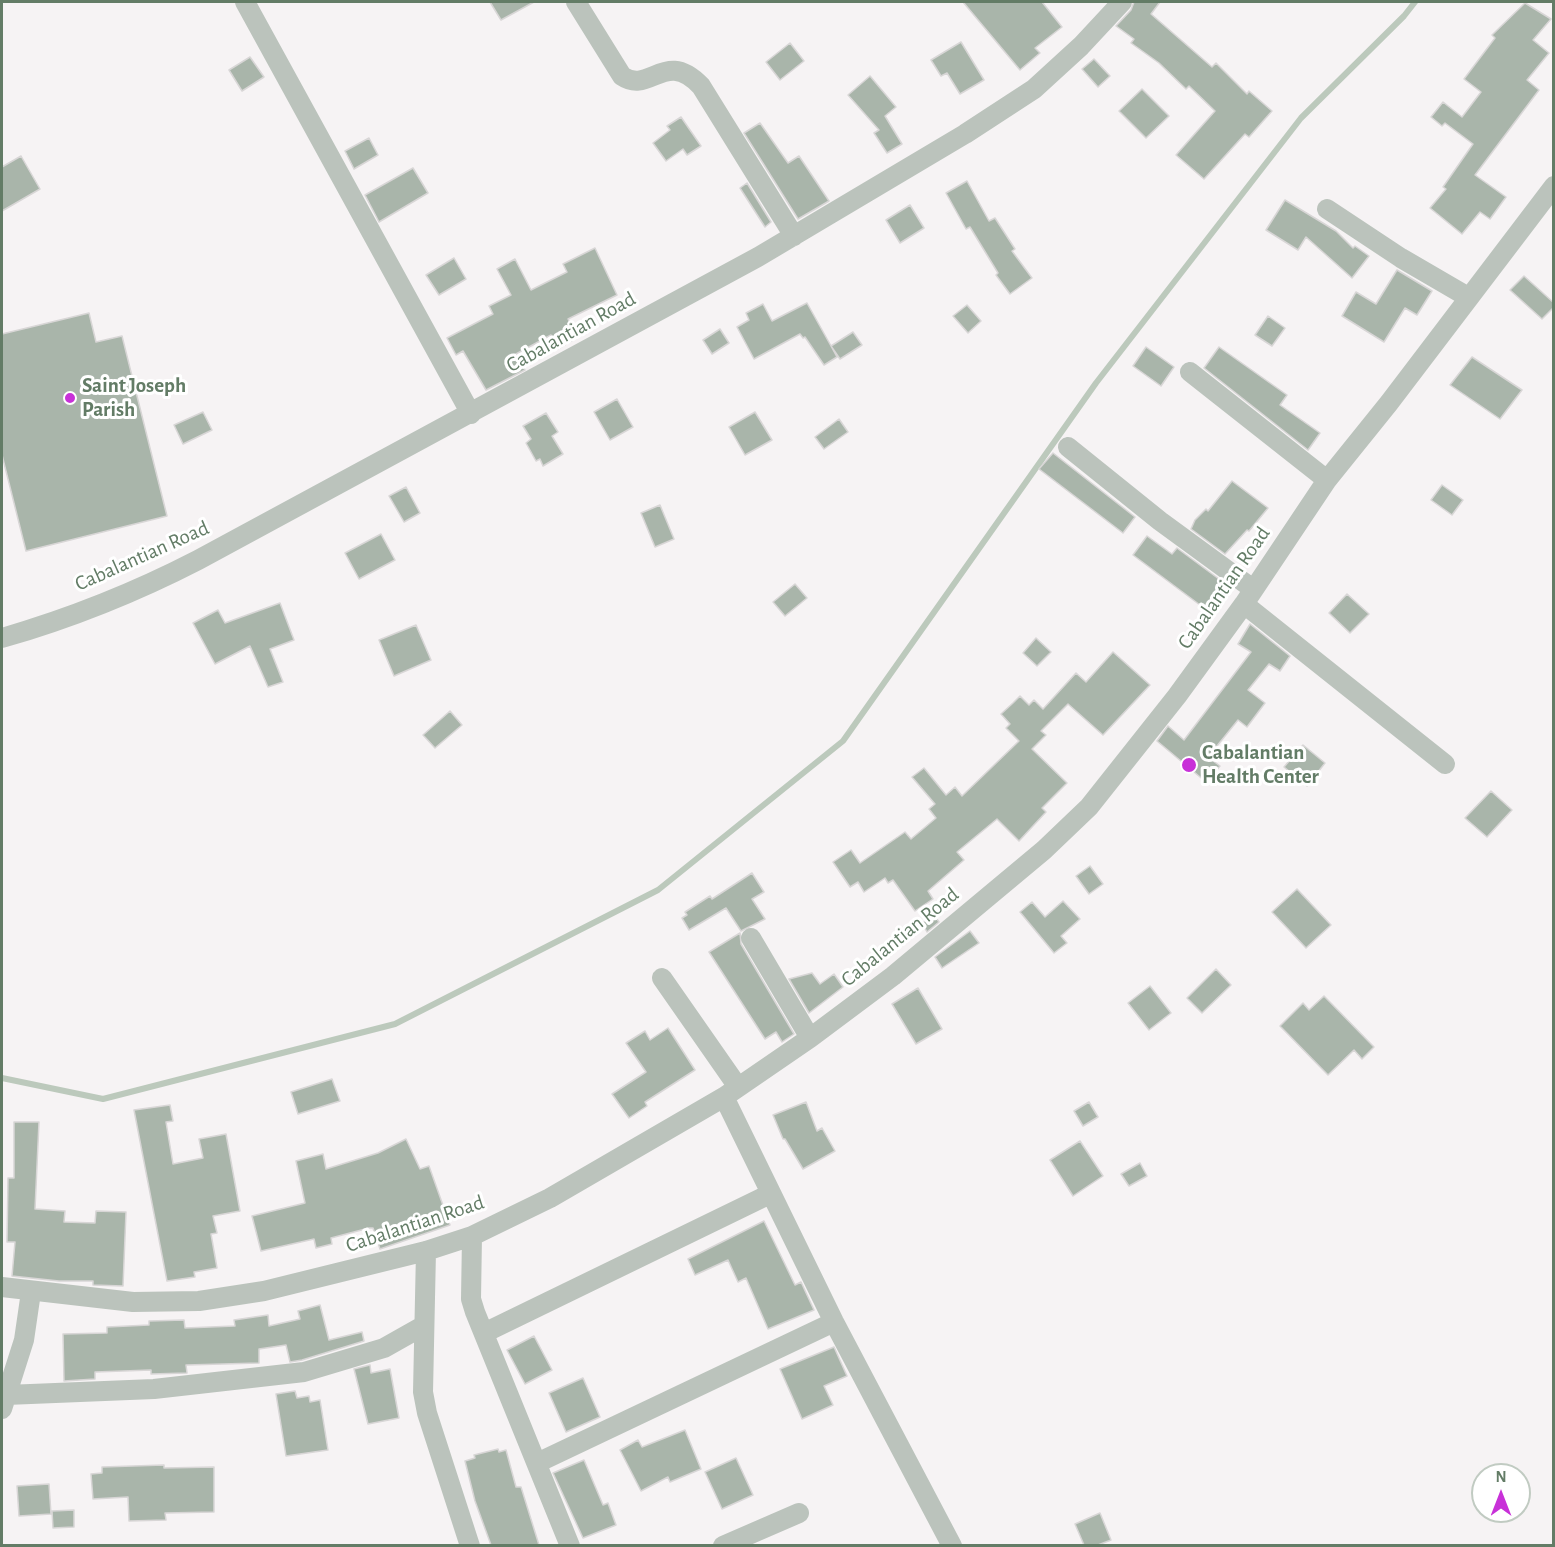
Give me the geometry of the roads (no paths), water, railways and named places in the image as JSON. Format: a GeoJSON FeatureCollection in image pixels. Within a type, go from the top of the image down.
{"type":"FeatureCollection","features":[{"type":"Feature","properties":{"kind":"street"},"geometry":{"type":"LineString","coordinates":[[245,2],[471,414]]}},
{"type":"Feature","properties":{"kind":"street"},"geometry":{"type":"LineString","coordinates":[[576,2],[617,70],[628,80],[646,79],[668,70],[679,70],[692,76],[701,86],[794,236]]}},
{"type":"Feature","properties":{"kind":"street","name":"Cabalantian Road"},"geometry":{"type":"LineString","coordinates":[[2,638],[33,629],[166,576],[471,414],[794,236],[965,134],[1034,89],[1081,46],[1122,2]]}},
{"type":"Feature","properties":{"kind":"street","name":"Cabalantian Road"},"geometry":{"type":"LineString","coordinates":[[2,1287],[133,1302],[199,1301],[264,1291],[426,1251],[472,1236],[550,1198],[731,1092],[810,1038],[893,976],[1044,850],[1089,807],[1145,741],[1248,597],[1327,480],[1389,403],[1554,186]]}},
{"type":"Feature","properties":{"kind":"street"},"geometry":{"type":"LineString","coordinates":[[1327,209],[1401,258],[1468,297]]}},
{"type":"Feature","properties":{"kind":"street"},"geometry":{"type":"LineString","coordinates":[[1190,372],[1327,480]]}},
{"type":"Feature","properties":{"kind":"street"},"geometry":{"type":"LineString","coordinates":[[1068,447],[1160,521],[1445,764]]}},
{"type":"Feature","properties":{"kind":"street"},"geometry":{"type":"LineString","coordinates":[[751,938],[810,1038]]}},
{"type":"Feature","properties":{"kind":"street"},"geometry":{"type":"LineString","coordinates":[[662,978],[731,1092],[770,1194],[834,1322],[952,1545]]}},
{"type":"Feature","properties":{"kind":"street"},"geometry":{"type":"LineString","coordinates":[[484,1333],[650,1255],[770,1194]]}},
{"type":"Feature","properties":{"kind":"street"},"geometry":{"type":"LineString","coordinates":[[472,1236],[471,1299],[570,1545]]}},
{"type":"Feature","properties":{"kind":"street"},"geometry":{"type":"LineString","coordinates":[[426,1251],[423,1392],[427,1413],[470,1545]]}},
{"type":"Feature","properties":{"kind":"street"},"geometry":{"type":"LineString","coordinates":[[31,1292],[24,1340],[4,1402],[154,1389],[304,1372],[384,1348],[423,1326]]}},
{"type":"Feature","properties":{"kind":"street"},"geometry":{"type":"LineString","coordinates":[[537,1463],[834,1322]]}},
{"type":"Feature","properties":{"kind":"street"},"geometry":{"type":"LineString","coordinates":[[723,1545],[799,1513]]}},
{"type":"Feature","properties":{"kind":"waterway"},"geometry":{"type":"LineString","coordinates":[[2,1078],[103,1099],[395,1024],[658,890],[843,741],[1096,383],[1301,118],[1404,16],[1415,2]]}},
{"type":"Feature","properties":{"kind":"place","name":"Saint Joseph Parish"},"geometry":{"type":"Point","coordinates":[70,398]}},
{"type":"Feature","properties":{"kind":"place","name":"Cabalantian Health Center"},"geometry":{"type":"Point","coordinates":[1189,765]}}]}
